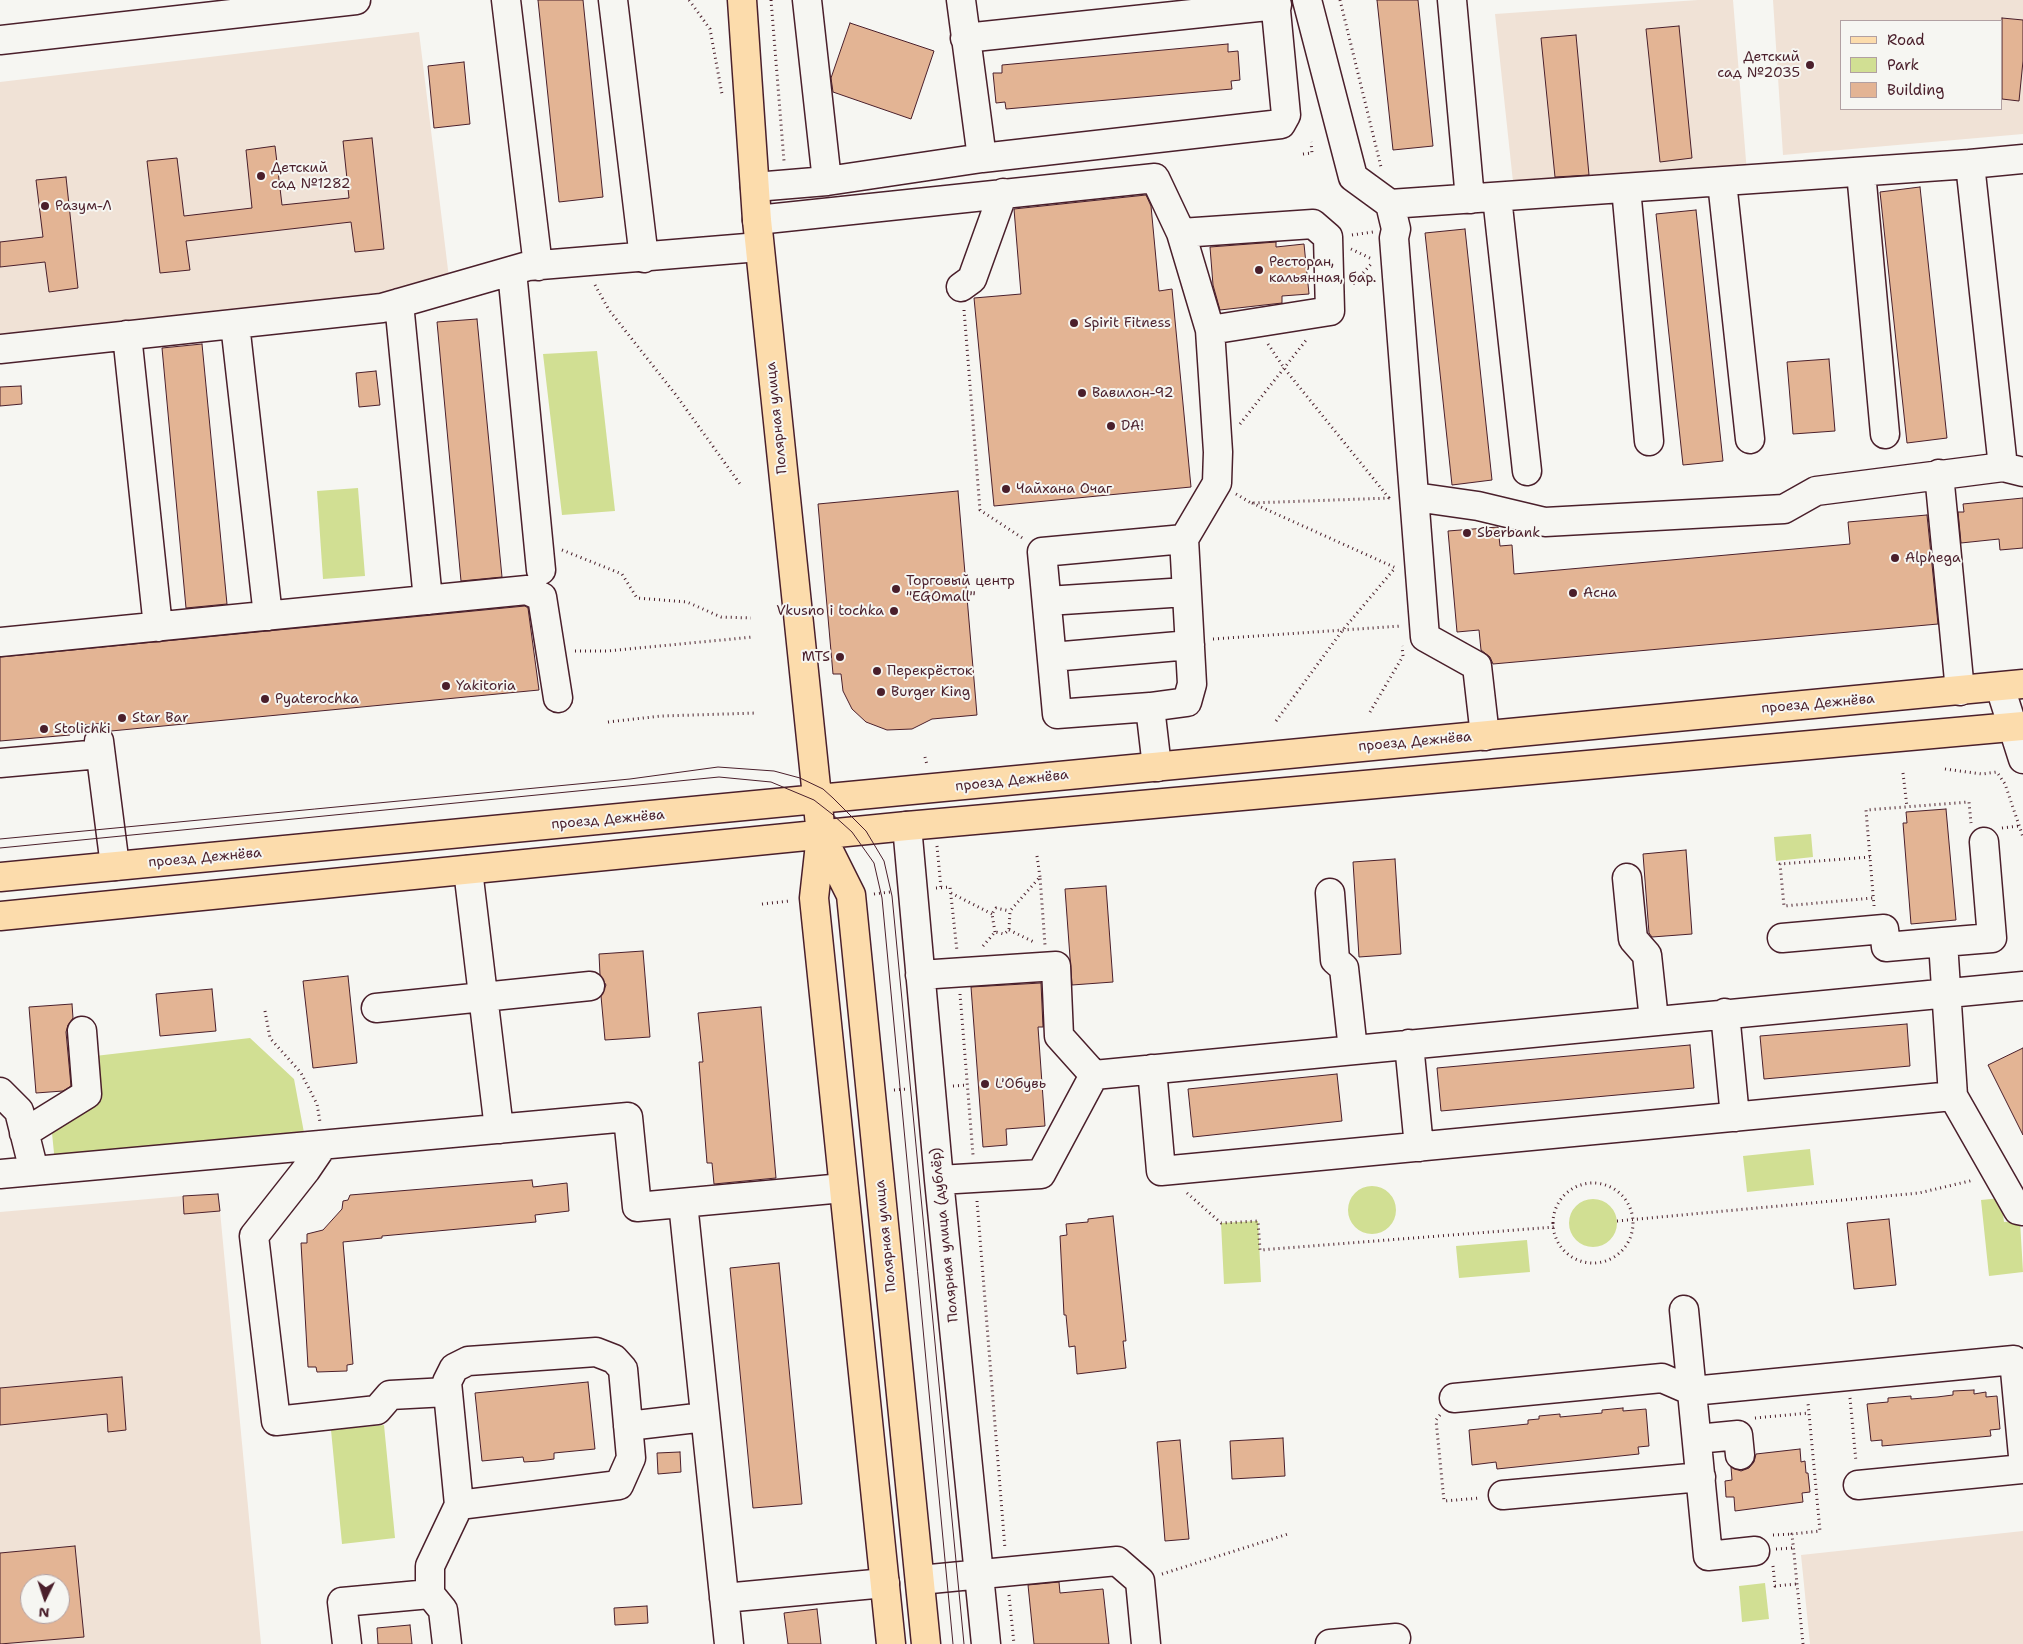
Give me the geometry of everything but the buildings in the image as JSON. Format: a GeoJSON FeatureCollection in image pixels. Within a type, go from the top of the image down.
{"type":"FeatureCollection","features":[{"type":"Feature","properties":{"kind":"main road","name":"Полярная улица"},"geometry":{"type":"LineString","coordinates":[[742,0],[757,220],[821,835],[814,898],[891,1644]]}},
{"type":"Feature","properties":{"kind":"main road","name":"проезд Дежнёва"},"geometry":{"type":"LineString","coordinates":[[0,877],[2011,685]]}},
{"type":"Feature","properties":{"kind":"main road"},"geometry":{"type":"LineString","coordinates":[[0,916],[907,826],[2018,726]]}},
{"type":"Feature","properties":{"kind":"main road","name":"Полярная улица"},"geometry":{"type":"LineString","coordinates":[[821,835],[852,896],[926,1644]]}},
{"type":"Feature","properties":{"kind":"street"},"geometry":{"type":"LineString","coordinates":[[0,40],[356,0]]}},
{"type":"Feature","properties":{"kind":"street"},"geometry":{"type":"LineString","coordinates":[[506,0],[538,266]]}},
{"type":"Feature","properties":{"kind":"street"},"geometry":{"type":"LineString","coordinates":[[614,0],[644,258]]}},
{"type":"Feature","properties":{"kind":"street"},"geometry":{"type":"LineString","coordinates":[[807,0],[828,181]]}},
{"type":"Feature","properties":{"kind":"street"},"geometry":{"type":"LineString","coordinates":[[961,0],[982,158]]}},
{"type":"Feature","properties":{"kind":"street"},"geometry":{"type":"LineString","coordinates":[[1307,0],[1353,177],[1393,217],[1404,572],[1408,622],[1425,637],[1478,666],[1485,736]]}},
{"type":"Feature","properties":{"kind":"street"},"geometry":{"type":"LineString","coordinates":[[1452,0],[1470,199]]}},
{"type":"Feature","properties":{"kind":"street"},"geometry":{"type":"LineString","coordinates":[[755,187],[828,181],[982,158],[1281,124],[1286,115],[1280,75],[1276,3],[1229,4],[965,38]]}},
{"type":"Feature","properties":{"kind":"street"},"geometry":{"type":"LineString","coordinates":[[1393,217],[1470,199],[2023,159]]}},
{"type":"Feature","properties":{"kind":"street"},"geometry":{"type":"LineString","coordinates":[[1402,497],[1478,506],[1545,522],[1784,509],[1816,491],[1939,474],[2013,469],[1970,164]]}},
{"type":"Feature","properties":{"kind":"street"},"geometry":{"type":"LineString","coordinates":[[1861,172],[1885,434]]}},
{"type":"Feature","properties":{"kind":"street"},"geometry":{"type":"LineString","coordinates":[[757,220],[1003,192],[1155,178],[1181,233],[1210,330],[1218,452],[1217,483],[1184,540],[1192,684],[1187,702],[1150,707],[1057,714],[1042,552],[1184,540]]}},
{"type":"Feature","properties":{"kind":"street"},"geometry":{"type":"LineString","coordinates":[[1722,182],[1750,439]]}},
{"type":"Feature","properties":{"kind":"street"},"geometry":{"type":"LineString","coordinates":[[1626,188],[1649,441]]}},
{"type":"Feature","properties":{"kind":"street"},"geometry":{"type":"LineString","coordinates":[[962,295],[972,279],[1003,192]]}},
{"type":"Feature","properties":{"kind":"street"},"geometry":{"type":"LineString","coordinates":[[1497,197],[1527,471]]}},
{"type":"Feature","properties":{"kind":"street"},"geometry":{"type":"LineString","coordinates":[[1181,233],[1313,224],[1328,237],[1330,310],[1210,330]]}},
{"type":"Feature","properties":{"kind":"street"},"geometry":{"type":"LineString","coordinates":[[0,349],[382,308],[512,271],[538,266],[760,247]]}},
{"type":"Feature","properties":{"kind":"street"},"geometry":{"type":"LineString","coordinates":[[512,271],[541,570]]}},
{"type":"Feature","properties":{"kind":"street"},"geometry":{"type":"LineString","coordinates":[[399,303],[428,600]]}},
{"type":"Feature","properties":{"kind":"street"},"geometry":{"type":"LineString","coordinates":[[235,324],[268,616]]}},
{"type":"Feature","properties":{"kind":"street"},"geometry":{"type":"LineString","coordinates":[[127,335],[158,627]]}},
{"type":"Feature","properties":{"kind":"street"},"geometry":{"type":"LineString","coordinates":[[1939,474],[1960,691]]}},
{"type":"Feature","properties":{"kind":"street"},"geometry":{"type":"LineString","coordinates":[[0,642],[527,590],[542,597],[558,698]]}},
{"type":"Feature","properties":{"kind":"street"},"geometry":{"type":"LineString","coordinates":[[1047,601],[1186,592]]}},
{"type":"Feature","properties":{"kind":"street"},"geometry":{"type":"LineString","coordinates":[[1052,657],[1190,643]]}},
{"type":"Feature","properties":{"kind":"street"},"geometry":{"type":"LineString","coordinates":[[2011,685],[2023,759]]}},
{"type":"Feature","properties":{"kind":"street"},"geometry":{"type":"LineString","coordinates":[[1150,707],[1157,767]]}},
{"type":"Feature","properties":{"kind":"street"},"geometry":{"type":"LineString","coordinates":[[0,763],[100,748],[115,866]]}},
{"type":"Feature","properties":{"kind":"street","name":"Полярная улица (дублёр)"},"geometry":{"type":"LineString","coordinates":[[907,826],[938,1180],[986,1644]]}},
{"type":"Feature","properties":{"kind":"street"},"geometry":{"type":"LineString","coordinates":[[1782,938],[1884,929],[1886,947],[1937,936],[1992,938],[1984,842]]}},
{"type":"Feature","properties":{"kind":"street"},"geometry":{"type":"LineString","coordinates":[[468,870],[499,1129]]}},
{"type":"Feature","properties":{"kind":"street"},"geometry":{"type":"LineString","coordinates":[[1627,878],[1633,939],[1647,955],[1654,1020]]}},
{"type":"Feature","properties":{"kind":"street"},"geometry":{"type":"LineString","coordinates":[[1330,892],[1335,960],[1344,968],[1353,1050]]}},
{"type":"Feature","properties":{"kind":"street"},"geometry":{"type":"LineString","coordinates":[[1937,936],[1947,992],[1953,1096],[2018,1210],[2023,1212]]}},
{"type":"Feature","properties":{"kind":"street"},"geometry":{"type":"LineString","coordinates":[[920,975],[1056,966],[1059,1036],[1094,1075]]}},
{"type":"Feature","properties":{"kind":"street"},"geometry":{"type":"LineString","coordinates":[[376,1008],[590,986]]}},
{"type":"Feature","properties":{"kind":"street"},"geometry":{"type":"LineString","coordinates":[[1094,1075],[1725,1013],[2023,986]]}},
{"type":"Feature","properties":{"kind":"street"},"geometry":{"type":"LineString","coordinates":[[1725,1013],[1735,1117]]}},
{"type":"Feature","properties":{"kind":"street"},"geometry":{"type":"LineString","coordinates":[[24,1133],[87,1094],[82,1031]]}},
{"type":"Feature","properties":{"kind":"street"},"geometry":{"type":"LineString","coordinates":[[1409,1044],[1418,1147]]}},
{"type":"Feature","properties":{"kind":"street"},"geometry":{"type":"LineString","coordinates":[[1152,1069],[1161,1172],[1953,1096]]}},
{"type":"Feature","properties":{"kind":"street"},"geometry":{"type":"LineString","coordinates":[[938,1180],[1041,1174],[1094,1075]]}},
{"type":"Feature","properties":{"kind":"street"},"geometry":{"type":"LineString","coordinates":[[0,1092],[19,1111],[34,1171]]}},
{"type":"Feature","properties":{"kind":"street"},"geometry":{"type":"LineString","coordinates":[[0,1174],[628,1116],[637,1207],[843,1188]]}},
{"type":"Feature","properties":{"kind":"street"},"geometry":{"type":"LineString","coordinates":[[323,1145],[306,1170],[254,1236],[276,1421],[377,1410],[390,1395],[448,1392]]}},
{"type":"Feature","properties":{"kind":"street"},"geometry":{"type":"LineString","coordinates":[[683,1203],[729,1644]]}},
{"type":"Feature","properties":{"kind":"street"},"geometry":{"type":"LineString","coordinates":[[1684,1310],[1708,1556],[1767,1547]]}},
{"type":"Feature","properties":{"kind":"street"},"geometry":{"type":"LineString","coordinates":[[447,1644],[443,1610],[430,1594],[430,1566],[459,1505],[447,1382],[454,1368],[468,1361],[596,1352],[614,1359],[623,1369],[631,1458],[619,1486],[459,1505]]}},
{"type":"Feature","properties":{"kind":"street"},"geometry":{"type":"LineString","coordinates":[[1454,1398],[1662,1378],[1692,1391],[2014,1360],[2023,1456]]}},
{"type":"Feature","properties":{"kind":"street"},"geometry":{"type":"LineString","coordinates":[[628,1426],[705,1417]]}},
{"type":"Feature","properties":{"kind":"street"},"geometry":{"type":"LineString","coordinates":[[1696,1431],[1738,1436]]}},
{"type":"Feature","properties":{"kind":"street"},"geometry":{"type":"LineString","coordinates":[[1858,1484],[2023,1469]]}},
{"type":"Feature","properties":{"kind":"street"},"geometry":{"type":"LineString","coordinates":[[1503,1495],[1700,1477]]}},
{"type":"Feature","properties":{"kind":"street"},"geometry":{"type":"LineString","coordinates":[[920,1580],[1117,1561],[1140,1581],[1146,1644]]}},
{"type":"Feature","properties":{"kind":"street"},"geometry":{"type":"LineString","coordinates":[[724,1598],[885,1583]]}},
{"type":"Feature","properties":{"kind":"street"},"geometry":{"type":"LineString","coordinates":[[347,1644],[342,1602],[430,1594]]}},
{"type":"Feature","properties":{"kind":"street"},"geometry":{"type":"LineString","coordinates":[[1330,1644],[1396,1638]]}},
{"type":"Feature","properties":{"kind":"path"},"geometry":{"type":"LineString","coordinates":[[689,0],[710,29],[722,94]]}},
{"type":"Feature","properties":{"kind":"path"},"geometry":{"type":"LineString","coordinates":[[771,0],[786,184]]}},
{"type":"Feature","properties":{"kind":"path"},"geometry":{"type":"LineString","coordinates":[[1328,237],[1393,217],[1340,0]]}},
{"type":"Feature","properties":{"kind":"path"},"geometry":{"type":"LineString","coordinates":[[1303,154],[1312,153],[1311,142]]}},
{"type":"Feature","properties":{"kind":"path"},"geometry":{"type":"LineString","coordinates":[[1328,237],[1374,260]]}},
{"type":"Feature","properties":{"kind":"path"},"geometry":{"type":"LineString","coordinates":[[1374,260],[1375,270]]}},
{"type":"Feature","properties":{"kind":"path"},"geometry":{"type":"LineString","coordinates":[[1218,452],[1330,310],[1374,260]]}},
{"type":"Feature","properties":{"kind":"path"},"geometry":{"type":"LineString","coordinates":[[583,262],[609,310],[676,395],[740,484]]}},
{"type":"Feature","properties":{"kind":"path"},"geometry":{"type":"LineString","coordinates":[[962,295],[980,510],[1042,552]]}},
{"type":"Feature","properties":{"kind":"path"},"geometry":{"type":"LineString","coordinates":[[1253,323],[1284,368],[1402,497]]}},
{"type":"Feature","properties":{"kind":"path"},"geometry":{"type":"LineString","coordinates":[[1217,483],[1251,503],[1404,572]]}},
{"type":"Feature","properties":{"kind":"path"},"geometry":{"type":"LineString","coordinates":[[1388,488],[1402,497]]}},
{"type":"Feature","properties":{"kind":"path"},"geometry":{"type":"LineString","coordinates":[[1251,503],[1402,497]]}},
{"type":"Feature","properties":{"kind":"path"},"geometry":{"type":"LineString","coordinates":[[1389,506],[1402,497]]}},
{"type":"Feature","properties":{"kind":"path"},"geometry":{"type":"LineString","coordinates":[[538,541],[622,574],[637,598],[687,602],[721,618],[751,618]]}},
{"type":"Feature","properties":{"kind":"path"},"geometry":{"type":"LineString","coordinates":[[1394,560],[1404,572]]}},
{"type":"Feature","properties":{"kind":"path"},"geometry":{"type":"LineString","coordinates":[[1276,721],[1342,632],[1404,572]]}},
{"type":"Feature","properties":{"kind":"path"},"geometry":{"type":"LineString","coordinates":[[1190,643],[1342,632],[1408,622]]}},
{"type":"Feature","properties":{"kind":"path"},"geometry":{"type":"LineString","coordinates":[[1370,712],[1403,656],[1401,636]]}},
{"type":"Feature","properties":{"kind":"path"},"geometry":{"type":"LineString","coordinates":[[550,650],[608,651],[753,637]]}},
{"type":"Feature","properties":{"kind":"path"},"geometry":{"type":"LineString","coordinates":[[608,722],[661,716],[757,713]]}},
{"type":"Feature","properties":{"kind":"path"},"geometry":{"type":"LineString","coordinates":[[1945,769],[1982,774],[1996,772],[2005,784],[2023,837]]}},
{"type":"Feature","properties":{"kind":"path"},"geometry":{"type":"LineString","coordinates":[[1903,773],[1908,807]]}},
{"type":"Feature","properties":{"kind":"path"},"geometry":{"type":"LineString","coordinates":[[1876,930],[1866,810],[1969,802]]}},
{"type":"Feature","properties":{"kind":"path"},"geometry":{"type":"LineString","coordinates":[[937,844],[941,888]]}},
{"type":"Feature","properties":{"kind":"path"},"geometry":{"type":"LineString","coordinates":[[1009,930],[1045,948],[1038,856]]}},
{"type":"Feature","properties":{"kind":"path"},"geometry":{"type":"LineString","coordinates":[[1870,857],[1780,864],[1784,906],[1874,898]]}},
{"type":"Feature","properties":{"kind":"path"},"geometry":{"type":"LineString","coordinates":[[995,932],[1004,934],[1009,930],[1010,911],[1040,877]]}},
{"type":"Feature","properties":{"kind":"path"},"geometry":{"type":"LineString","coordinates":[[950,887],[959,972],[1014,1644]]}},
{"type":"Feature","properties":{"kind":"path"},"geometry":{"type":"LineString","coordinates":[[951,893],[992,914]]}},
{"type":"Feature","properties":{"kind":"path"},"geometry":{"type":"LineString","coordinates":[[995,932],[992,914],[996,908],[1010,911]]}},
{"type":"Feature","properties":{"kind":"path"},"geometry":{"type":"LineString","coordinates":[[959,972],[995,932]]}},
{"type":"Feature","properties":{"kind":"path"},"geometry":{"type":"LineString","coordinates":[[265,1010],[270,1038],[301,1073],[317,1104],[323,1145]]}},
{"type":"Feature","properties":{"kind":"path"},"geometry":{"type":"LineString","coordinates":[[1161,1172],[1221,1223],[1258,1221],[1260,1250],[1554,1227]]}},
{"type":"Feature","properties":{"kind":"path"},"geometry":{"type":"LineString","coordinates":[[1617,1221],[1919,1193],[1998,1175]]}},
{"type":"Feature","properties":{"kind":"path"},"geometry":{"type":"LineString","coordinates":[[1589,1183],[1611,1186],[1620,1193],[1628,1202],[1633,1220],[1632,1235],[1627,1245],[1614,1257],[1598,1262],[1581,1260],[1566,1252],[1559,1244],[1554,1227],[1555,1210],[1560,1200],[1578,1186],[1589,1183]]}},
{"type":"Feature","properties":{"kind":"path"},"geometry":{"type":"LineString","coordinates":[[1847,1376],[1858,1484]]}},
{"type":"Feature","properties":{"kind":"path"},"geometry":{"type":"LineString","coordinates":[[1802,1644],[1792,1534],[1820,1531],[1806,1380]]}},
{"type":"Feature","properties":{"kind":"path"},"geometry":{"type":"LineString","coordinates":[[1738,1436],[1809,1413]]}},
{"type":"Feature","properties":{"kind":"path"},"geometry":{"type":"LineString","coordinates":[[1436,1420],[1444,1501],[1503,1495]]}},
{"type":"Feature","properties":{"kind":"path"},"geometry":{"type":"LineString","coordinates":[[1140,1581],[1288,1534]]}},
{"type":"Feature","properties":{"kind":"path"},"geometry":{"type":"LineString","coordinates":[[1767,1547],[1775,1586],[1797,1584]]}},
{"type":"Feature","properties":{"kind":"shaded area"},"geometry":{"type":"Polygon","coordinates":[[[1698,0],[1733,0],[1747,173],[1514,191],[1495,14],[1698,0]]]}},
{"type":"Feature","properties":{"kind":"shaded area","name":"Детский сад №2035"},"geometry":{"type":"Polygon","coordinates":[[[1773,0],[2023,0],[2023,134],[1783,155],[1773,0]]]}},
{"type":"Feature","properties":{"kind":"shaded area","name":"Детский сад №1282"},"geometry":{"type":"Polygon","coordinates":[[[419,32],[449,278],[398,296],[0,342],[0,82],[419,32]]]}},
{"type":"Feature","properties":{"kind":"shaded area"},"geometry":{"type":"Polygon","coordinates":[[[183,1196],[184,1213],[220,1211],[261,1644],[0,1644],[0,1212],[183,1196]]]}},
{"type":"Feature","properties":{"kind":"shaded area"},"geometry":{"type":"Polygon","coordinates":[[[2023,1531],[2023,1644],[1810,1644],[1801,1555],[2023,1531]]]}},
{"type":"Feature","properties":{"kind":"green space"},"geometry":{"type":"Polygon","coordinates":[[[597,351],[615,511],[562,515],[543,354],[597,351]]]}},
{"type":"Feature","properties":{"kind":"green space"},"geometry":{"type":"Polygon","coordinates":[[[358,488],[365,576],[323,579],[317,491],[358,488]]]}},
{"type":"Feature","properties":{"kind":"green space"},"geometry":{"type":"Polygon","coordinates":[[[1811,834],[1813,857],[1776,861],[1774,837],[1811,834]]]}},
{"type":"Feature","properties":{"kind":"green space"},"geometry":{"type":"Polygon","coordinates":[[[250,1038],[294,1079],[305,1138],[55,1163],[52,1133],[95,1099],[95,1056],[250,1038]]]}},
{"type":"Feature","properties":{"kind":"green space"},"geometry":{"type":"Polygon","coordinates":[[[1810,1149],[1814,1185],[1747,1192],[1743,1156],[1810,1149]]]}},
{"type":"Feature","properties":{"kind":"green space"},"geometry":{"type":"Polygon","coordinates":[[[1372,1186],[1381,1188],[1389,1193],[1394,1201],[1396,1210],[1394,1219],[1389,1227],[1381,1232],[1372,1234],[1363,1232],[1355,1227],[1350,1219],[1348,1210],[1350,1201],[1355,1193],[1363,1188],[1372,1186]]]}},
{"type":"Feature","properties":{"kind":"green space"},"geometry":{"type":"Polygon","coordinates":[[[2001,1198],[2004,1222],[2020,1221],[2023,1272],[1989,1276],[1981,1200],[2001,1198]]]}},
{"type":"Feature","properties":{"kind":"green space"},"geometry":{"type":"Polygon","coordinates":[[[1593,1199],[1602,1201],[1610,1206],[1615,1214],[1617,1223],[1615,1232],[1610,1240],[1602,1245],[1593,1247],[1584,1245],[1576,1240],[1571,1232],[1569,1223],[1571,1214],[1576,1206],[1584,1201],[1593,1199]]]}},
{"type":"Feature","properties":{"kind":"green space"},"geometry":{"type":"Polygon","coordinates":[[[1258,1221],[1261,1282],[1224,1284],[1221,1223],[1258,1221]]]}},
{"type":"Feature","properties":{"kind":"green space"},"geometry":{"type":"Polygon","coordinates":[[[1527,1240],[1530,1272],[1459,1278],[1456,1246],[1527,1240]]]}},
{"type":"Feature","properties":{"kind":"green space"},"geometry":{"type":"Polygon","coordinates":[[[384,1425],[395,1538],[342,1544],[331,1430],[384,1425]]]}},
{"type":"Feature","properties":{"kind":"green space"},"geometry":{"type":"Polygon","coordinates":[[[1765,1583],[1769,1619],[1742,1622],[1739,1586],[1765,1583]]]}},
{"type":"Feature","properties":{"kind":"tram line"},"geometry":{"type":"LineString","coordinates":[[0,839],[630,779],[718,767],[774,771],[800,778],[823,789],[866,831],[884,861],[892,896],[964,1644]]}},
{"type":"Feature","properties":{"kind":"tram line"},"geometry":{"type":"LineString","coordinates":[[0,848],[719,777],[771,782],[814,800],[832,814],[852,832],[874,863],[882,898],[953,1644]]}},
{"type":"Feature","properties":{"kind":"place","name":"Детский сад №2035"},"geometry":{"type":"Point","coordinates":[1810,65]}},
{"type":"Feature","properties":{"kind":"place","name":"Детский сад №1282"},"geometry":{"type":"Point","coordinates":[261,176]}},
{"type":"Feature","properties":{"kind":"place","name":"Разум-Л"},"geometry":{"type":"Point","coordinates":[45,206]}},
{"type":"Feature","properties":{"kind":"place","name":"Ресторан, кальянная, бар."},"geometry":{"type":"Point","coordinates":[1259,270]}},
{"type":"Feature","properties":{"kind":"place","name":"Spirit Fitness"},"geometry":{"type":"Point","coordinates":[1074,323]}},
{"type":"Feature","properties":{"kind":"place","name":"Вавилон-92"},"geometry":{"type":"Point","coordinates":[1082,393]}},
{"type":"Feature","properties":{"kind":"place","name":"DA!"},"geometry":{"type":"Point","coordinates":[1111,426]}},
{"type":"Feature","properties":{"kind":"place","name":"Чайхана Очаг"},"geometry":{"type":"Point","coordinates":[1006,489]}},
{"type":"Feature","properties":{"kind":"place","name":"Sberbank"},"geometry":{"type":"Point","coordinates":[1467,533]}},
{"type":"Feature","properties":{"kind":"place","name":"Alphega"},"geometry":{"type":"Point","coordinates":[1895,558]}},
{"type":"Feature","properties":{"kind":"place","name":"Торговый центр \"EGOmall\""},"geometry":{"type":"Point","coordinates":[896,589]}},
{"type":"Feature","properties":{"kind":"place","name":"Асна"},"geometry":{"type":"Point","coordinates":[1573,593]}},
{"type":"Feature","properties":{"kind":"place","name":"Vkusno i tochka"},"geometry":{"type":"Point","coordinates":[894,611]}},
{"type":"Feature","properties":{"kind":"place","name":"MTS"},"geometry":{"type":"Point","coordinates":[840,657]}},
{"type":"Feature","properties":{"kind":"place","name":"Перекрёсток"},"geometry":{"type":"Point","coordinates":[877,671]}},
{"type":"Feature","properties":{"kind":"place","name":"Yakitoria"},"geometry":{"type":"Point","coordinates":[446,686]}},
{"type":"Feature","properties":{"kind":"place","name":"Burger King"},"geometry":{"type":"Point","coordinates":[881,692]}},
{"type":"Feature","properties":{"kind":"place","name":"Pyaterochka"},"geometry":{"type":"Point","coordinates":[265,699]}},
{"type":"Feature","properties":{"kind":"place","name":"Star Bar"},"geometry":{"type":"Point","coordinates":[122,718]}},
{"type":"Feature","properties":{"kind":"place","name":"Stolichki"},"geometry":{"type":"Point","coordinates":[44,729]}},
{"type":"Feature","properties":{"kind":"place","name":"L'Обувь"},"geometry":{"type":"Point","coordinates":[985,1084]}}]}
